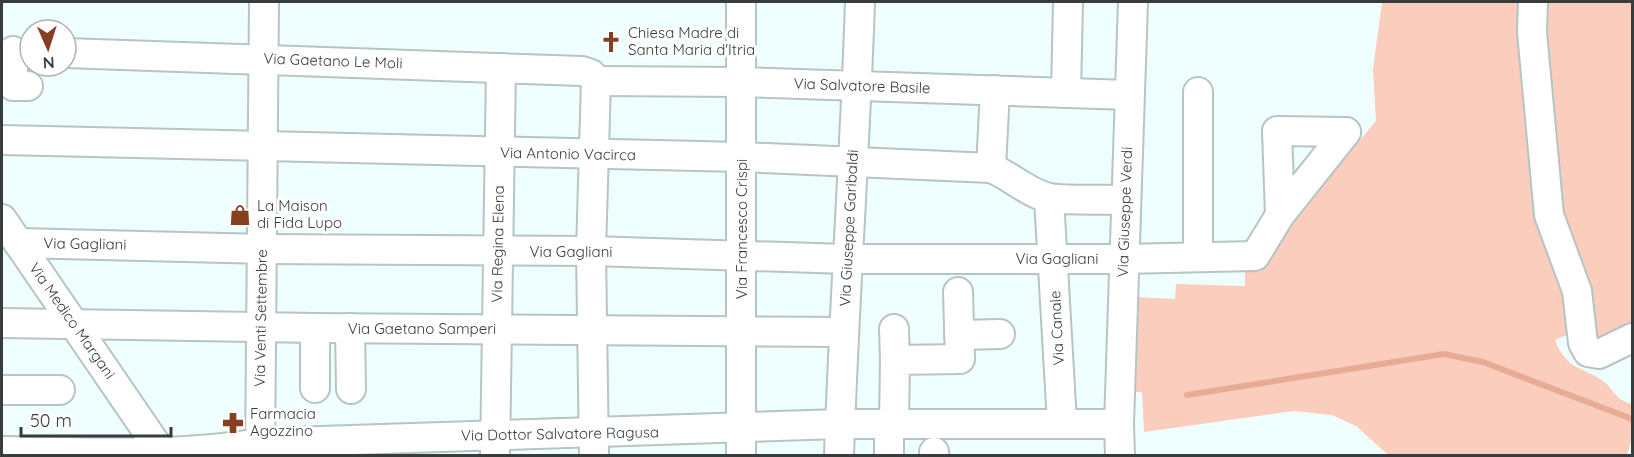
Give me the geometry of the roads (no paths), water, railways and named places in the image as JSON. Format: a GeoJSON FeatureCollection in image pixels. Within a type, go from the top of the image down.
{"type":"FeatureCollection","features":[{"type":"Feature","properties":{"kind":"street","name":"Via Venti Settembre"},"geometry":{"type":"LineString","coordinates":[[260,449],[264,2]]}},
{"type":"Feature","properties":{"kind":"street","name":"Via Francesco Crispi"},"geometry":{"type":"LineString","coordinates":[[741,2],[741,442]]}},
{"type":"Feature","properties":{"kind":"street","name":"Via Giuseppe Garibaldi"},"geometry":{"type":"LineString","coordinates":[[839,456],[860,2]]}},
{"type":"Feature","properties":{"kind":"street"},"geometry":{"type":"LineString","coordinates":[[1065,93],[1068,2]]}},
{"type":"Feature","properties":{"kind":"street","name":"Via Giuseppe Verdi"},"geometry":{"type":"LineString","coordinates":[[1119,424],[1133,2]]}},
{"type":"Feature","properties":{"kind":"street"},"geometry":{"type":"LineString","coordinates":[[1533,2],[1532,32],[1549,214],[1577,291],[1583,343],[1588,352],[1599,354],[1632,339]]}},
{"type":"Feature","properties":{"kind":"street"},"geometry":{"type":"LineString","coordinates":[[15,51],[13,86],[28,86]]}},
{"type":"Feature","properties":{"kind":"street","name":"Via Gaetano Le Moli"},"geometry":{"type":"LineString","coordinates":[[78,53],[582,71],[591,74],[596,81]]}},
{"type":"Feature","properties":{"kind":"street","name":"Via Regina Elena"},"geometry":{"type":"LineString","coordinates":[[495,445],[501,68]]}},
{"type":"Feature","properties":{"kind":"street","name":"Via Salvatore Basile"},"geometry":{"type":"LineString","coordinates":[[596,81],[741,82],[1129,95]]}},
{"type":"Feature","properties":{"kind":"street"},"geometry":{"type":"LineString","coordinates":[[594,444],[591,251],[596,81]]}},
{"type":"Feature","properties":{"kind":"street"},"geometry":{"type":"LineString","coordinates":[[991,168],[995,90]]}},
{"type":"Feature","properties":{"kind":"street"},"geometry":{"type":"LineString","coordinates":[[1198,92],[1198,257]]}},
{"type":"Feature","properties":{"kind":"street","name":"Via Antonio Vacirca"},"geometry":{"type":"LineString","coordinates":[[2,141],[742,157],[991,168],[1049,198],[1126,200]]}},
{"type":"Feature","properties":{"kind":"street","name":"Via Canale"},"geometry":{"type":"LineString","coordinates":[[1049,198],[1062,423]]}},
{"type":"Feature","properties":{"kind":"street","name":"Via Gagliani"},"geometry":{"type":"LineString","coordinates":[[18,243],[262,249],[591,251],[847,259],[1124,259],[1255,256],[1280,215]]}},
{"type":"Feature","properties":{"kind":"street","name":"Via Medico Margani"},"geometry":{"type":"LineString","coordinates":[[2,219],[162,454]]}},
{"type":"Feature","properties":{"kind":"street"},"geometry":{"type":"LineString","coordinates":[[895,360],[960,359],[958,292]]}},
{"type":"Feature","properties":{"kind":"street","name":"Via Gaetano Samperi"},"geometry":{"type":"LineString","coordinates":[[2,323],[844,332]]}},
{"type":"Feature","properties":{"kind":"street"},"geometry":{"type":"LineString","coordinates":[[315,328],[315,388]]}},
{"type":"Feature","properties":{"kind":"street"},"geometry":{"type":"LineString","coordinates":[[350,328],[351,390]]}},
{"type":"Feature","properties":{"kind":"street"},"geometry":{"type":"LineString","coordinates":[[889,456],[895,360],[894,329]]}},
{"type":"Feature","properties":{"kind":"street"},"geometry":{"type":"LineString","coordinates":[[960,335],[1000,334]]}},
{"type":"Feature","properties":{"kind":"street"},"geometry":{"type":"LineString","coordinates":[[2,390],[60,390]]}},
{"type":"Feature","properties":{"kind":"street","name":"Via Dottor Salvatore Ragusa"},"geometry":{"type":"LineString","coordinates":[[2,451],[162,454],[260,449],[741,442],[840,424],[1119,424]]}},
{"type":"Feature","properties":{"kind":"street"},"geometry":{"type":"LineString","coordinates":[[1119,424],[1120,456]]}},
{"type":"Feature","properties":{"kind":"waterway"},"geometry":{"type":"LineString","coordinates":[[1187,395],[1444,354],[1483,362],[1632,419]]}},
{"type":"Feature","properties":{"kind":"place","name":"Chiesa Madre di Santa Maria d'Itria"},"geometry":{"type":"Point","coordinates":[611,42]}},
{"type":"Feature","properties":{"kind":"place","name":"La Maison di Fida Lupo"},"geometry":{"type":"Point","coordinates":[240,215]}},
{"type":"Feature","properties":{"kind":"place","name":"Farmacia Agozzino"},"geometry":{"type":"Point","coordinates":[233,423]}}]}
